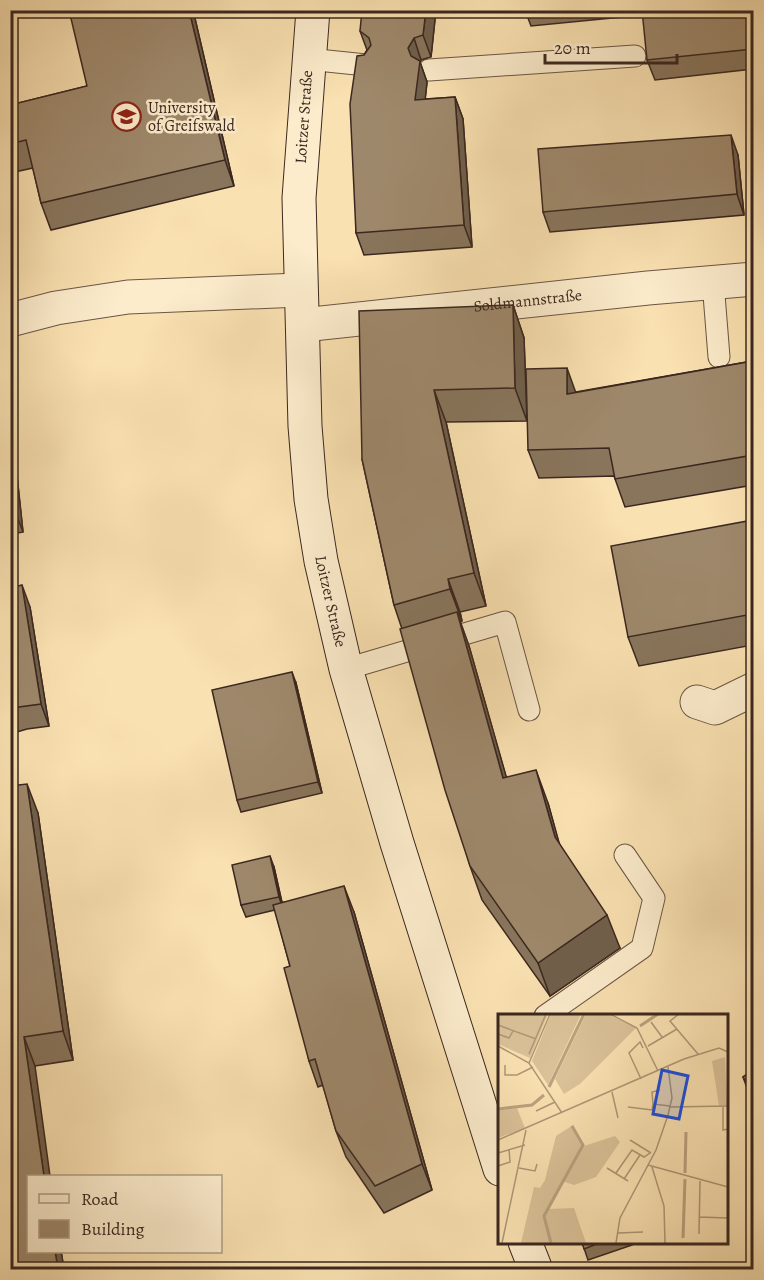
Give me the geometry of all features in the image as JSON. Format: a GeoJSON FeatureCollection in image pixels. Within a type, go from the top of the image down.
{"type":"FeatureCollection","features":[{"type":"Feature","properties":{"kind":"main road","name":"Loitzer Straße"},"geometry":{"type":"LineString","coordinates":[[313,10],[299,198],[305,426],[311,499],[321,561],[346,669],[397,843],[498,1163]]}},
{"type":"Feature","properties":{"kind":"main road","name":"Soldmannstraße"},"geometry":{"type":"LineString","coordinates":[[303,325],[400,313],[753,279]]}},
{"type":"Feature","properties":{"kind":"main road"},"geometry":{"type":"LineString","coordinates":[[10,320],[56,308],[128,297],[300,290]]}},
{"type":"Feature","properties":{"kind":"main road"},"geometry":{"type":"LineString","coordinates":[[697,702],[715,708],[753,688]]}},
{"type":"Feature","properties":{"kind":"main road"},"geometry":{"type":"LineString","coordinates":[[526,1244],[536,1269]]}},
{"type":"Feature","properties":{"kind":"lane"},"geometry":{"type":"LineString","coordinates":[[429,70],[635,56]]}},
{"type":"Feature","properties":{"kind":"lane"},"geometry":{"type":"LineString","coordinates":[[308,59],[366,65]]}},
{"type":"Feature","properties":{"kind":"lane"},"geometry":{"type":"LineString","coordinates":[[712,282],[719,357]]}},
{"type":"Feature","properties":{"kind":"lane"},"geometry":{"type":"LineString","coordinates":[[346,669],[505,622],[529,710]]}},
{"type":"Feature","properties":{"kind":"lane"},"geometry":{"type":"LineString","coordinates":[[548,1014],[642,948],[654,898],[625,855]]}},
{"type":"Feature","properties":{"kind":"building"},"geometry":{"type":"Polygon","coordinates":[[[69,10],[189,10],[225,160],[41,203],[26,140],[10,144],[10,105],[87,86],[69,10]]]}},
{"type":"Feature","properties":{"kind":"building"},"geometry":{"type":"Polygon","coordinates":[[[362,10],[426,10],[423,35],[414,38],[408,48],[411,56],[420,61],[415,100],[455,97],[464,225],[356,233],[350,104],[357,56],[364,55],[371,45],[369,38],[360,31],[362,10]]]}},
{"type":"Feature","properties":{"kind":"building"},"geometry":{"type":"Polygon","coordinates":[[[642,10],[753,10],[753,49],[647,60],[642,10]]]}},
{"type":"Feature","properties":{"kind":"building"},"geometry":{"type":"Polygon","coordinates":[[[731,135],[737,194],[543,212],[538,149],[731,135]]]}},
{"type":"Feature","properties":{"kind":"building"},"geometry":{"type":"Polygon","coordinates":[[[513,305],[515,388],[434,390],[474,573],[448,579],[450,589],[394,605],[362,459],[359,311],[513,305]]]}},
{"type":"Feature","properties":{"kind":"building"},"geometry":{"type":"Polygon","coordinates":[[[753,361],[753,455],[615,479],[609,448],[528,450],[526,369],[567,368],[567,394],[753,361]]]}},
{"type":"Feature","properties":{"kind":"building"},"geometry":{"type":"Polygon","coordinates":[[[10,471],[15,511],[10,511],[10,471]]]}},
{"type":"Feature","properties":{"kind":"building"},"geometry":{"type":"Polygon","coordinates":[[[753,520],[753,614],[628,637],[611,546],[753,520]]]}},
{"type":"Feature","properties":{"kind":"building"},"geometry":{"type":"Polygon","coordinates":[[[22,585],[41,704],[10,710],[10,588],[22,585]]]}},
{"type":"Feature","properties":{"kind":"building"},"geometry":{"type":"Polygon","coordinates":[[[457,612],[503,778],[536,770],[555,837],[607,915],[538,963],[470,866],[445,790],[400,629],[457,612]]]}},
{"type":"Feature","properties":{"kind":"building"},"geometry":{"type":"Polygon","coordinates":[[[292,672],[318,782],[237,800],[212,690],[292,672]]]}},
{"type":"Feature","properties":{"kind":"building"},"geometry":{"type":"Polygon","coordinates":[[[27,784],[63,1031],[24,1037],[44,1175],[27,1175],[27,1253],[55,1253],[58,1269],[10,1269],[10,786],[27,784]]]}},
{"type":"Feature","properties":{"kind":"building"},"geometry":{"type":"Polygon","coordinates":[[[270,856],[279,897],[241,905],[232,865],[270,856]]]}},
{"type":"Feature","properties":{"kind":"building"},"geometry":{"type":"Polygon","coordinates":[[[344,886],[422,1164],[375,1186],[336,1131],[315,1059],[309,1061],[284,968],[290,966],[273,905],[344,886]]]}},
{"type":"Feature","properties":{"kind":"building"},"geometry":{"type":"Polygon","coordinates":[[[753,1070],[753,1091],[743,1077],[753,1070]]]}},
{"type":"Feature","properties":{"kind":"building"},"geometry":{"type":"Polygon","coordinates":[[[583,1244],[597,1244],[584,1249],[583,1244]]]}},
{"type":"Feature","properties":{"kind":"place","name":"University of Greifswald"},"geometry":{"type":"Point","coordinates":[127,117]}}]}
